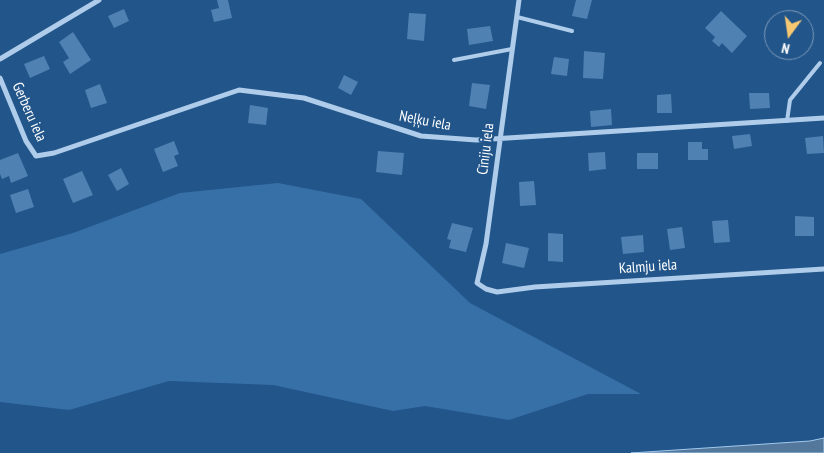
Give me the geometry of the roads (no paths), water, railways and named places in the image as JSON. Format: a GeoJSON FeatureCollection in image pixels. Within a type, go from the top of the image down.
{"type":"FeatureCollection","features":[{"type":"Feature","properties":{"kind":"street"},"geometry":{"type":"LineString","coordinates":[[0,59],[99,0]]}},
{"type":"Feature","properties":{"kind":"street","name":"Cīniju iela"},"geometry":{"type":"LineString","coordinates":[[477,283],[486,244],[519,0]]}},
{"type":"Feature","properties":{"kind":"street","name":"Gerberu iela"},"geometry":{"type":"LineString","coordinates":[[0,78],[26,141],[36,156]]}},
{"type":"Feature","properties":{"kind":"street","name":"Neļķu iela"},"geometry":{"type":"LineString","coordinates":[[36,156],[54,153],[239,90],[304,98],[422,136],[476,140],[824,118]]}},
{"type":"Feature","properties":{"kind":"street","name":"Kalmju iela"},"geometry":{"type":"LineString","coordinates":[[477,283],[486,289],[497,292],[824,269]]}},
{"type":"Feature","properties":{"kind":"lane"},"geometry":{"type":"LineString","coordinates":[[516,17],[572,31]]}},
{"type":"Feature","properties":{"kind":"lane"},"geometry":{"type":"LineString","coordinates":[[454,60],[512,49]]}},
{"type":"Feature","properties":{"kind":"lane"},"geometry":{"type":"LineString","coordinates":[[788,121],[790,100],[820,63]]}}]}
